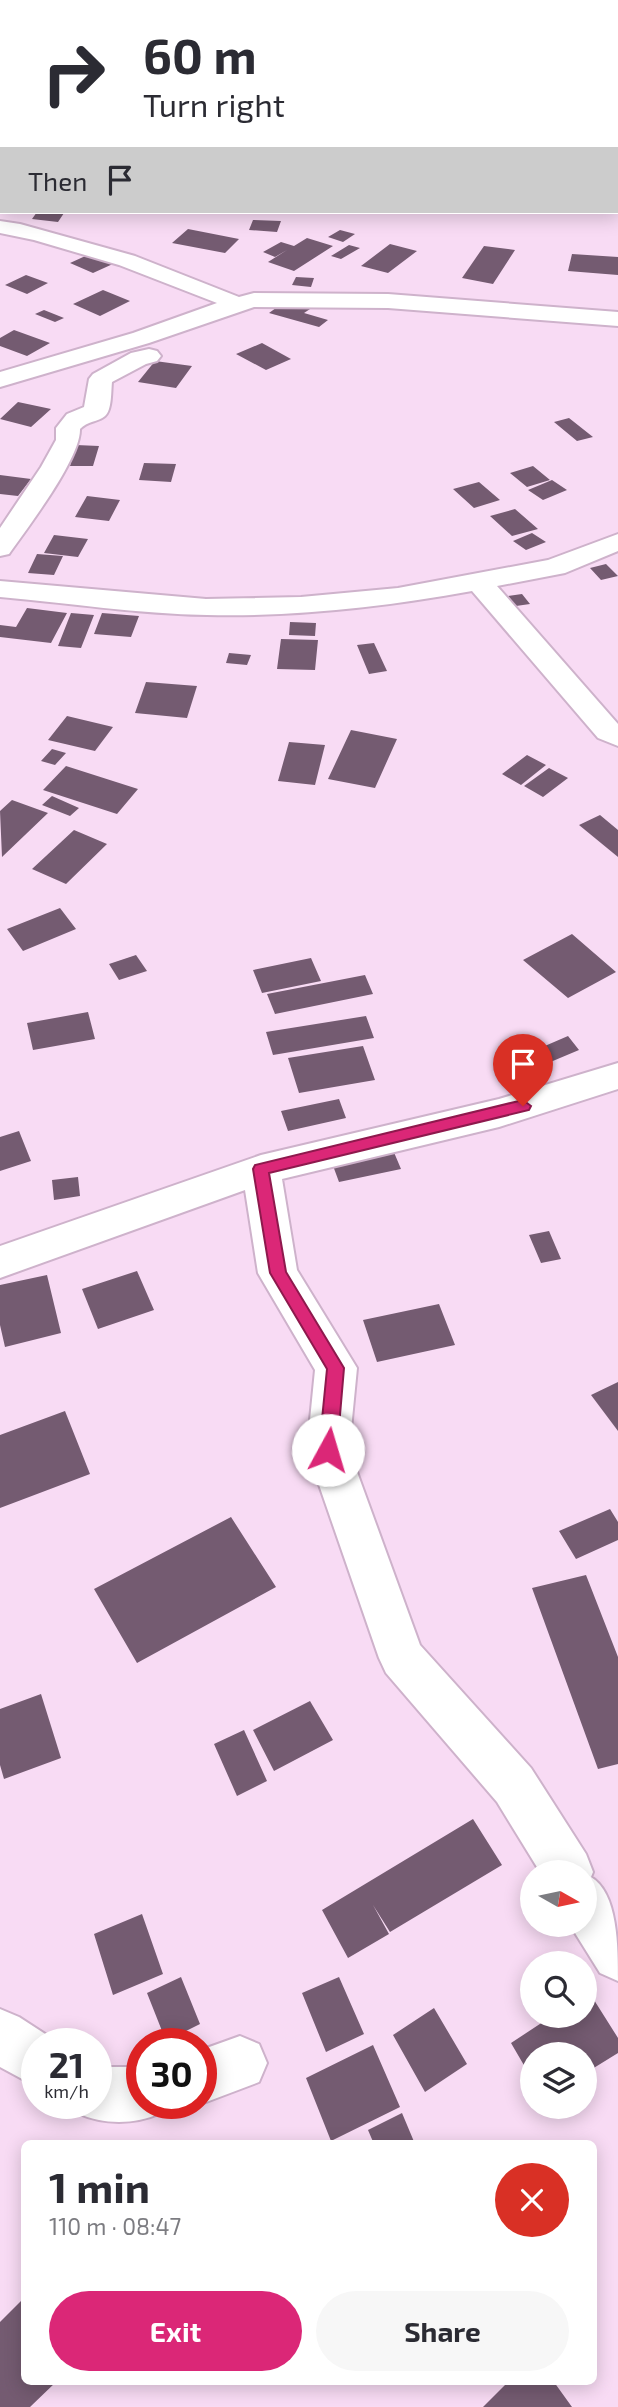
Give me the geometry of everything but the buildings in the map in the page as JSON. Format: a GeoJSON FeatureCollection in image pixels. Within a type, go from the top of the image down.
{"type":"FeatureCollection","features":[{"type":"Feature","properties":{"kind":"street"},"geometry":{"type":"LineString","coordinates":[[0,227],[13,228],[124,258],[246,302]]}},
{"type":"Feature","properties":{"kind":"street"},"geometry":{"type":"LineString","coordinates":[[216,336],[244,318],[246,302]]}},
{"type":"Feature","properties":{"kind":"street"},"geometry":{"type":"LineString","coordinates":[[0,380],[141,338],[246,302],[388,302],[618,319]]}},
{"type":"Feature","properties":{"kind":"street"},"geometry":{"type":"LineString","coordinates":[[0,548],[54,467],[68,440],[68,428],[76,419],[96,411],[101,379],[139,358],[166,354]]}},
{"type":"Feature","properties":{"kind":"street"},"geometry":{"type":"LineString","coordinates":[[0,589],[206,607],[301,605],[398,596],[555,567],[618,542]]}},
{"type":"Feature","properties":{"kind":"street"},"geometry":{"type":"LineString","coordinates":[[478,581],[609,733],[618,737]]}},
{"type":"Feature","properties":{"kind":"street"},"geometry":{"type":"LineString","coordinates":[[0,1262],[261,1169],[499,1113],[618,1076]]}},
{"type":"Feature","properties":{"kind":"street"},"geometry":{"type":"LineString","coordinates":[[261,1169],[278,1273],[335,1368],[328,1450],[402,1658],[514,1785],[561,1860]]}},
{"type":"Feature","properties":{"kind":"street"},"geometry":{"type":"LineString","coordinates":[[597,1921],[618,1955]]}},
{"type":"Feature","properties":{"kind":"street"},"geometry":{"type":"LineString","coordinates":[[0,2036],[21,2050]]}},
{"type":"Feature","properties":{"kind":"route"},"geometry":{"type":"LineString","coordinates":[[328,1450],[335,1368],[278,1273],[261,1169],[523,1106]]}}]}
